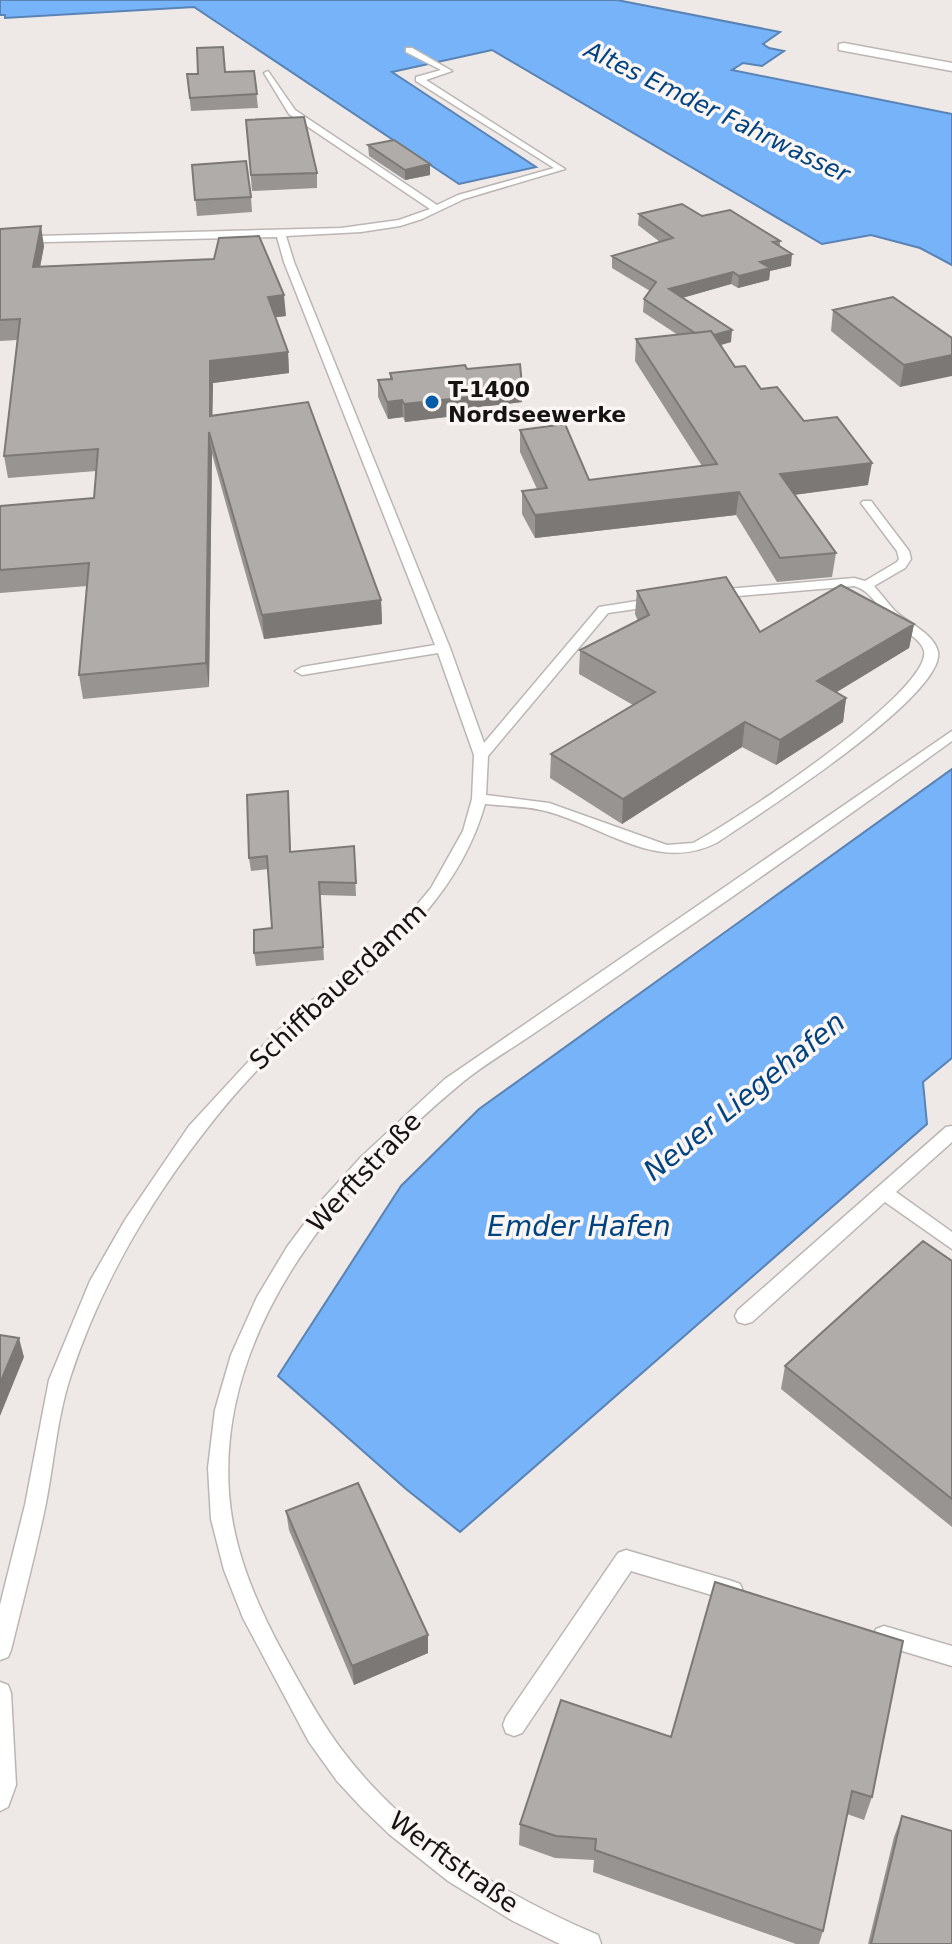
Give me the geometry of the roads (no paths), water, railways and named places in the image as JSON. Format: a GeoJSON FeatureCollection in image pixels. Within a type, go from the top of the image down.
{"type":"FeatureCollection","features":[{"type":"Feature","properties":{"kind":"street"},"geometry":{"type":"LineString","coordinates":[[844,47],[952,67]]}},
{"type":"Feature","properties":{"kind":"lane"},"geometry":{"type":"LineString","coordinates":[[0,240],[129,234],[164,239],[388,225],[422,217],[461,197],[561,169],[419,79],[448,71],[409,50]]}},
{"type":"Feature","properties":{"kind":"lane"},"geometry":{"type":"LineString","coordinates":[[268,73],[292,112],[437,209]]}},
{"type":"Feature","properties":{"kind":"lane","name":"Schiffbauerdamm"},"geometry":{"type":"LineString","coordinates":[[0,1650],[35,1505],[59,1380],[97,1286],[131,1225],[195,1131],[237,1082],[278,1040],[412,921],[437,891],[470,831],[479,799],[481,755],[443,648],[289,262],[281,234]]}},
{"type":"Feature","properties":{"kind":"lane"},"geometry":{"type":"LineString","coordinates":[[867,503],[903,551],[905,559],[901,565],[867,585]]}},
{"type":"Feature","properties":{"kind":"lane"},"geometry":{"type":"LineString","coordinates":[[479,799],[544,806],[666,850],[696,848],[847,746],[905,697],[924,675],[931,652],[927,643],[891,614],[867,585],[854,582],[694,597]]}},
{"type":"Feature","properties":{"kind":"lane"},"geometry":{"type":"LineString","coordinates":[[481,755],[604,610],[664,601]]}},
{"type":"Feature","properties":{"kind":"lane"},"geometry":{"type":"LineString","coordinates":[[302,671],[443,648]]}},
{"type":"Feature","properties":{"kind":"lane","name":"Werftstraße"},"geometry":{"type":"LineString","coordinates":[[589,1944],[548,1928],[478,1886],[409,1836],[343,1771],[299,1703],[246,1605],[232,1562],[221,1511],[218,1470],[223,1419],[235,1370],[263,1304],[298,1244],[336,1194],[383,1143],[434,1097],[455,1079],[718,900],[952,735]]}},
{"type":"Feature","properties":{"kind":"lane"},"geometry":{"type":"LineString","coordinates":[[745,1316],[952,1132]]}},
{"type":"Feature","properties":{"kind":"lane"},"geometry":{"type":"LineString","coordinates":[[885,1193],[952,1242]]}},
{"type":"Feature","properties":{"kind":"lane"},"geometry":{"type":"LineString","coordinates":[[514,1725],[626,1560],[760,1600]]}},
{"type":"Feature","properties":{"kind":"lane"},"geometry":{"type":"LineString","coordinates":[[863,1630],[952,1656]]}},
{"type":"Feature","properties":{"kind":"lane"},"geometry":{"type":"LineString","coordinates":[[0,1693],[4,1785],[0,1799]]}},
{"type":"Feature","properties":{"kind":"water","name":"Altes Emder Fahrwasser"},"geometry":{"type":"Polygon","coordinates":[[[0,0],[617,0],[780,32],[763,44],[784,51],[762,66],[743,63],[732,70],[952,114],[952,265],[920,248],[871,235],[822,244],[492,50],[392,72],[536,167],[459,184],[194,7],[5,18],[5,15],[0,15],[0,0]]]}},
{"type":"Feature","properties":{"kind":"water","name":"Emder Hafen"},"geometry":{"type":"Polygon","coordinates":[[[952,769],[952,1058],[923,1082],[927,1124],[460,1532],[406,1489],[278,1376],[401,1186],[479,1109],[952,769]]]}},
{"type":"Feature","properties":{"kind":"place","name":"T-1400 Nordseewerke"},"geometry":{"type":"Point","coordinates":[432,402]}},
{"type":"Feature","properties":{"kind":"water label","name":"Neuer Liegehafen"},"geometry":{"type":"Point","coordinates":[744,1096]}}]}
